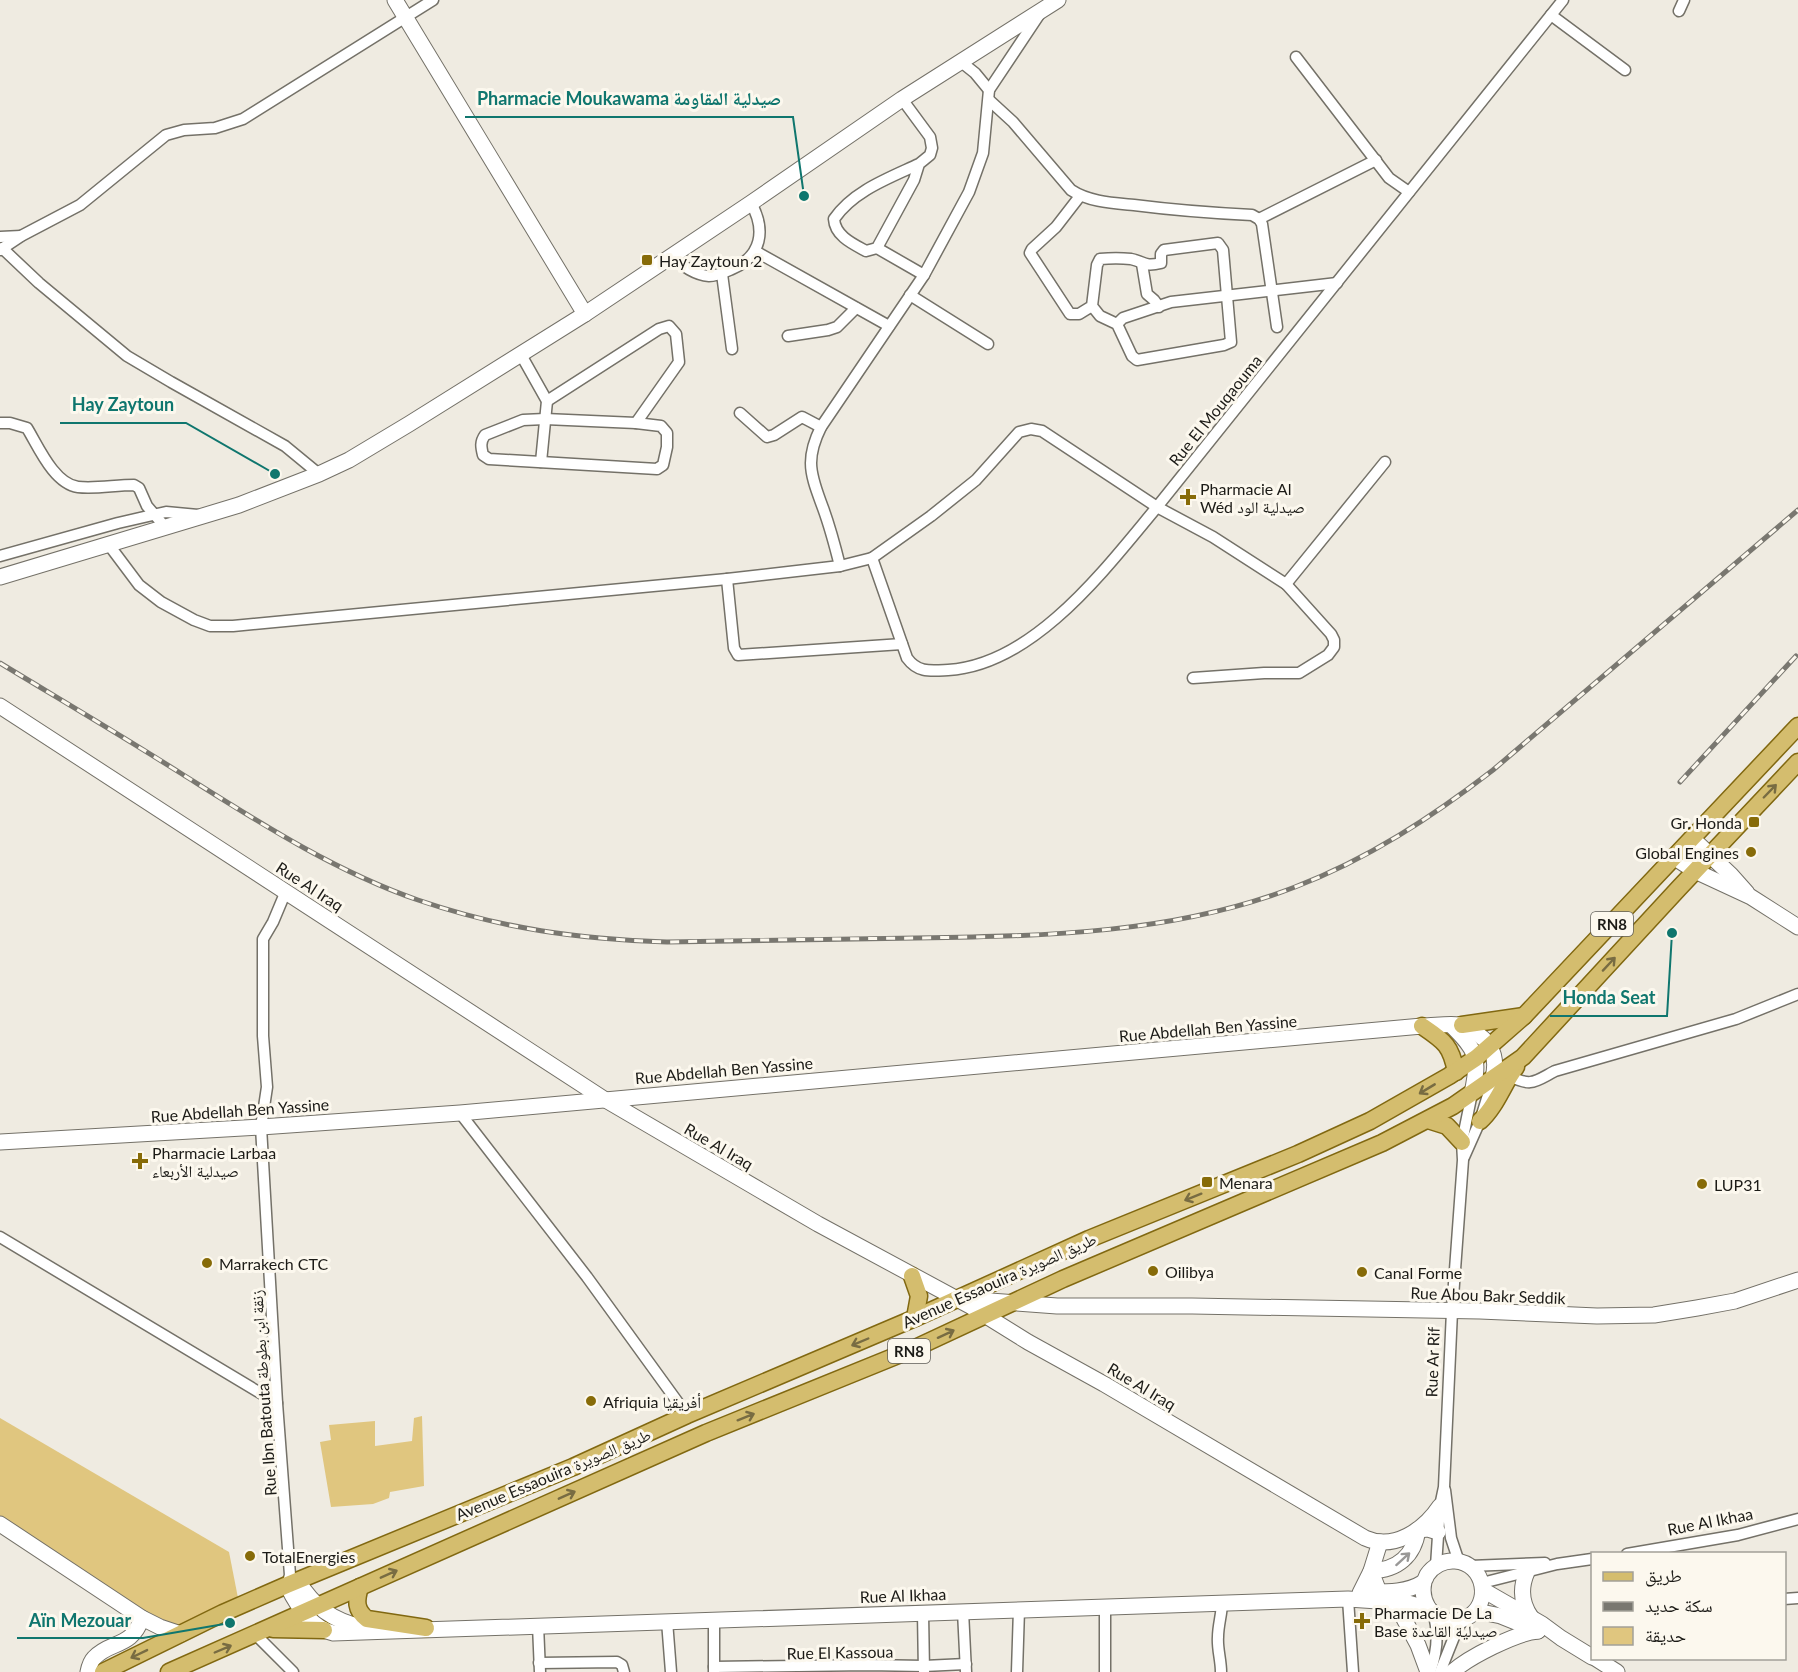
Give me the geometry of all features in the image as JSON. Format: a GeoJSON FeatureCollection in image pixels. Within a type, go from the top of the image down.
{"type":"FeatureCollection","features":[{"type":"Feature","properties":{"kind":"main road","name":"RN8"},"geometry":{"type":"LineString","coordinates":[[1491,1046],[1524,1016],[1798,726]]}},
{"type":"Feature","properties":{"kind":"main road","name":"RN8"},"geometry":{"type":"LineString","coordinates":[[1501,1077],[1524,1057],[1798,762]]}},
{"type":"Feature","properties":{"kind":"main road"},"geometry":{"type":"LineString","coordinates":[[1456,1025],[1524,1016]]}},
{"type":"Feature","properties":{"kind":"main road"},"geometry":{"type":"LineString","coordinates":[[1422,1026],[1447,1044],[1456,1072]]}},
{"type":"Feature","properties":{"kind":"main road","name":"Avenue Essaouira طريق الصويرة"},"geometry":{"type":"LineString","coordinates":[[103,1672],[292,1581],[573,1467],[687,1414],[915,1318],[1089,1239],[1298,1154],[1370,1121],[1456,1072],[1491,1046]]}},
{"type":"Feature","properties":{"kind":"main road"},"geometry":{"type":"LineString","coordinates":[[1480,1121],[1490,1110],[1501,1077]]}},
{"type":"Feature","properties":{"kind":"main road","name":"Avenue Essaouira طريق الصويرة"},"geometry":{"type":"LineString","coordinates":[[169,1672],[706,1433],[913,1349],[1010,1303],[1382,1143],[1428,1120],[1501,1077]]}},
{"type":"Feature","properties":{"kind":"main road"},"geometry":{"type":"LineString","coordinates":[[1428,1120],[1447,1126],[1462,1142]]}},
{"type":"Feature","properties":{"kind":"main road"},"geometry":{"type":"LineString","coordinates":[[912,1276],[919,1296],[915,1318]]}},
{"type":"Feature","properties":{"kind":"main road"},"geometry":{"type":"LineString","coordinates":[[360,1587],[358,1609],[367,1619],[426,1628]]}},
{"type":"Feature","properties":{"kind":"main road"},"geometry":{"type":"LineString","coordinates":[[262,1631],[324,1630]]}},
{"type":"Feature","properties":{"kind":"street"},"geometry":{"type":"LineString","coordinates":[[395,0],[585,314]]}},
{"type":"Feature","properties":{"kind":"street"},"geometry":{"type":"LineString","coordinates":[[318,474],[285,446],[127,356],[1,249],[80,205],[166,135],[184,130],[215,128],[243,119],[433,0]]}},
{"type":"Feature","properties":{"kind":"street"},"geometry":{"type":"LineString","coordinates":[[0,577],[258,498],[318,474],[376,444],[585,314],[902,99],[1058,0]]}},
{"type":"Feature","properties":{"kind":"street","name":"Rue El Mouqaouma"},"geometry":{"type":"LineString","coordinates":[[872,558],[907,658],[914,667],[926,672],[968,669],[992,660],[1022,644],[1062,612],[1104,571],[1157,507],[1563,0]]}},
{"type":"Feature","properties":{"kind":"street"},"geometry":{"type":"LineString","coordinates":[[1678,11],[1684,0]]}},
{"type":"Feature","properties":{"kind":"street"},"geometry":{"type":"LineString","coordinates":[[840,566],[834,540],[813,478],[812,449],[821,427],[924,275],[969,192],[983,153],[989,95],[1040,13]]}},
{"type":"Feature","properties":{"kind":"street"},"geometry":{"type":"LineString","coordinates":[[1551,15],[1625,70]]}},
{"type":"Feature","properties":{"kind":"street"},"geometry":{"type":"LineString","coordinates":[[1296,57],[1389,178],[1409,192]]}},
{"type":"Feature","properties":{"kind":"street"},"geometry":{"type":"LineString","coordinates":[[960,61],[975,73],[989,95],[1071,190],[1080,196],[1173,210],[1252,214],[1259,219],[1262,224],[1277,327]]}},
{"type":"Feature","properties":{"kind":"street"},"geometry":{"type":"LineString","coordinates":[[902,99],[931,142],[930,155],[919,164],[863,192],[848,202],[834,219],[838,231],[849,242],[866,251],[877,248],[924,275]]}},
{"type":"Feature","properties":{"kind":"street"},"geometry":{"type":"LineString","coordinates":[[1259,219],[1376,160]]}},
{"type":"Feature","properties":{"kind":"street"},"geometry":{"type":"LineString","coordinates":[[877,248],[914,180],[919,164]]}},
{"type":"Feature","properties":{"kind":"street"},"geometry":{"type":"LineString","coordinates":[[1080,196],[1056,227],[1030,253],[1070,314],[1079,314],[1092,306]]}},
{"type":"Feature","properties":{"kind":"street"},"geometry":{"type":"LineString","coordinates":[[672,257],[685,268],[709,276],[722,274],[738,267],[755,251],[760,236],[759,220],[751,203]]}},
{"type":"Feature","properties":{"kind":"street"},"geometry":{"type":"LineString","coordinates":[[0,237],[21,236]]}},
{"type":"Feature","properties":{"kind":"street"},"geometry":{"type":"LineString","coordinates":[[1218,243],[1223,250],[1232,338],[1228,344],[1137,360],[1132,356],[1118,324],[1100,316],[1092,306],[1097,265],[1100,260],[1130,259],[1146,265],[1161,263],[1161,254],[1164,250],[1218,243]]}},
{"type":"Feature","properties":{"kind":"street"},"geometry":{"type":"LineString","coordinates":[[755,251],[889,326]]}},
{"type":"Feature","properties":{"kind":"street"},"geometry":{"type":"LineString","coordinates":[[1142,264],[1147,294],[1159,307]]}},
{"type":"Feature","properties":{"kind":"street"},"geometry":{"type":"LineString","coordinates":[[722,274],[732,350]]}},
{"type":"Feature","properties":{"kind":"street"},"geometry":{"type":"LineString","coordinates":[[1118,324],[1123,318],[1171,302],[1337,283]]}},
{"type":"Feature","properties":{"kind":"street"},"geometry":{"type":"LineString","coordinates":[[910,295],[988,344]]}},
{"type":"Feature","properties":{"kind":"street"},"geometry":{"type":"LineString","coordinates":[[788,336],[837,327],[856,308]]}},
{"type":"Feature","properties":{"kind":"street"},"geometry":{"type":"LineString","coordinates":[[547,401],[659,329],[669,326],[676,334],[679,362],[636,423]]}},
{"type":"Feature","properties":{"kind":"street"},"geometry":{"type":"LineString","coordinates":[[520,353],[547,401],[541,462]]}},
{"type":"Feature","properties":{"kind":"street"},"geometry":{"type":"LineString","coordinates":[[740,413],[767,437],[802,417],[821,427]]}},
{"type":"Feature","properties":{"kind":"street"},"geometry":{"type":"LineString","coordinates":[[0,418],[0,423],[10,423],[27,428],[53,471],[69,485],[77,487],[137,486],[154,515],[166,528]]}},
{"type":"Feature","properties":{"kind":"street"},"geometry":{"type":"LineString","coordinates":[[545,419],[661,426],[665,429],[667,447],[663,465],[657,468],[541,462],[489,459],[483,455],[481,447],[485,435],[523,420],[545,419]]}},
{"type":"Feature","properties":{"kind":"street"},"geometry":{"type":"LineString","coordinates":[[109,545],[139,585],[180,613],[210,626],[280,622],[840,566],[872,558],[931,516],[976,480],[1019,432],[1031,429],[1042,430],[1157,507],[1213,537],[1286,584],[1334,640],[1334,647],[1328,655],[1299,673],[1193,678]]}},
{"type":"Feature","properties":{"kind":"street"},"geometry":{"type":"LineString","coordinates":[[1286,584],[1385,462]]}},
{"type":"Feature","properties":{"kind":"street"},"geometry":{"type":"LineString","coordinates":[[0,556],[154,515],[177,512],[203,516]]}},
{"type":"Feature","properties":{"kind":"street"},"geometry":{"type":"LineString","coordinates":[[727,579],[734,648],[738,655],[902,644]]}},
{"type":"Feature","properties":{"kind":"street","name":"Rue Al Iraq"},"geometry":{"type":"LineString","coordinates":[[0,706],[604,1098],[818,1224],[957,1298],[1365,1538],[1380,1542]]}},
{"type":"Feature","properties":{"kind":"street"},"geometry":{"type":"LineString","coordinates":[[1693,839],[1751,897]]}},
{"type":"Feature","properties":{"kind":"street"},"geometry":{"type":"LineString","coordinates":[[1675,858],[1695,871],[1751,897],[1798,927]]}},
{"type":"Feature","properties":{"kind":"street","name":"Rue Ibn Batouta زنقة ابن بطوطة"},"geometry":{"type":"LineString","coordinates":[[286,891],[263,939],[263,1036],[267,1087],[261,1127],[277,1403],[292,1581]]}},
{"type":"Feature","properties":{"kind":"street"},"geometry":{"type":"LineString","coordinates":[[1456,1025],[1484,1038],[1491,1046],[1496,1068],[1501,1077],[1525,1083],[1535,1082],[1555,1071],[1736,1019],[1798,994]]}},
{"type":"Feature","properties":{"kind":"street"},"geometry":{"type":"LineString","coordinates":[[1456,1025],[1476,1058]]}},
{"type":"Feature","properties":{"kind":"street","name":"Rue Abdellah Ben Yassine"},"geometry":{"type":"LineString","coordinates":[[0,1143],[460,1113],[604,1098],[1422,1026],[1456,1025]]}},
{"type":"Feature","properties":{"kind":"street","name":"Rue Ar Rif"},"geometry":{"type":"LineString","coordinates":[[1436,1566],[1440,1506],[1444,1487],[1452,1311],[1463,1160],[1462,1142],[1476,1074],[1476,1058]]}},
{"type":"Feature","properties":{"kind":"street"},"geometry":{"type":"LineString","coordinates":[[460,1113],[628,1332],[687,1414]]}},
{"type":"Feature","properties":{"kind":"street","name":"Rue Ar Rif"},"geometry":{"type":"LineString","coordinates":[[1463,1160],[1480,1121]]}},
{"type":"Feature","properties":{"kind":"street"},"geometry":{"type":"LineString","coordinates":[[0,1237],[277,1403]]}},
{"type":"Feature","properties":{"kind":"street","name":"Rue Abou Bakr Seddik"},"geometry":{"type":"LineString","coordinates":[[957,1298],[1049,1306],[1192,1306],[1597,1316],[1654,1315],[1735,1301],[1798,1280]]}},
{"type":"Feature","properties":{"kind":"street"},"geometry":{"type":"LineString","coordinates":[[1444,1487],[1451,1538],[1465,1564],[1477,1573],[1483,1586],[1534,1624],[1591,1656]]}},
{"type":"Feature","properties":{"kind":"street"},"geometry":{"type":"LineString","coordinates":[[1353,1672],[1354,1596],[1371,1571],[1380,1542],[1400,1539],[1418,1530],[1440,1506]]}},
{"type":"Feature","properties":{"kind":"street","name":"Rue Al Ikhaa"},"geometry":{"type":"LineString","coordinates":[[1639,1552],[1725,1538],[1798,1519]]}},
{"type":"Feature","properties":{"kind":"street"},"geometry":{"type":"LineString","coordinates":[[0,1524],[142,1618],[181,1634]]}},
{"type":"Feature","properties":{"kind":"street"},"geometry":{"type":"LineString","coordinates":[[1418,1530],[1428,1529],[1438,1532]]}},
{"type":"Feature","properties":{"kind":"street"},"geometry":{"type":"LineString","coordinates":[[1371,1571],[1391,1568],[1407,1557],[1413,1549],[1418,1530]]}},
{"type":"Feature","properties":{"kind":"street"},"geometry":{"type":"LineString","coordinates":[[1483,1586],[1557,1564],[1591,1558]]}},
{"type":"Feature","properties":{"kind":"street"},"geometry":{"type":"LineString","coordinates":[[1429,1672],[1437,1648],[1438,1634],[1432,1612],[1423,1596],[1424,1582],[1436,1566],[1449,1561],[1465,1564],[1557,1564]]}},
{"type":"Feature","properties":{"kind":"street"},"geometry":{"type":"LineString","coordinates":[[1371,1571],[1379,1592]]}},
{"type":"Feature","properties":{"kind":"street"},"geometry":{"type":"LineString","coordinates":[[1527,1572],[1522,1587],[1523,1603],[1534,1624]]}},
{"type":"Feature","properties":{"kind":"street","name":"Rue Al Ikhaa"},"geometry":{"type":"LineString","coordinates":[[292,1581],[310,1609],[333,1619],[377,1630]]}},
{"type":"Feature","properties":{"kind":"street"},"geometry":{"type":"LineString","coordinates":[[1354,1596],[1407,1589],[1424,1582]]}},
{"type":"Feature","properties":{"kind":"street"},"geometry":{"type":"LineString","coordinates":[[1440,1672],[1458,1628],[1481,1601],[1483,1586]]}},
{"type":"Feature","properties":{"kind":"street","name":"Rue Al Ikhaa"},"geometry":{"type":"LineString","coordinates":[[324,1630],[333,1633],[426,1628],[1105,1607],[1354,1596],[1395,1602],[1432,1612]]}},
{"type":"Feature","properties":{"kind":"street"},"geometry":{"type":"LineString","coordinates":[[1221,1672],[1217,1638],[1222,1617],[1222,1602]]}},
{"type":"Feature","properties":{"kind":"street"},"geometry":{"type":"LineString","coordinates":[[1395,1602],[1418,1645],[1429,1672]]}},
{"type":"Feature","properties":{"kind":"street"},"geometry":{"type":"LineString","coordinates":[[1105,1607],[1105,1672]]}},
{"type":"Feature","properties":{"kind":"street"},"geometry":{"type":"LineString","coordinates":[[310,1609],[324,1630]]}},
{"type":"Feature","properties":{"kind":"street"},"geometry":{"type":"LineString","coordinates":[[1017,1672],[1019,1609]]}},
{"type":"Feature","properties":{"kind":"street"},"geometry":{"type":"LineString","coordinates":[[963,1611],[966,1668]]}},
{"type":"Feature","properties":{"kind":"street"},"geometry":{"type":"LineString","coordinates":[[1432,1612],[1449,1621],[1470,1615],[1501,1616],[1534,1624]]}},
{"type":"Feature","properties":{"kind":"street"},"geometry":{"type":"LineString","coordinates":[[923,1613],[924,1669]]}},
{"type":"Feature","properties":{"kind":"street"},"geometry":{"type":"LineString","coordinates":[[88,1672],[93,1659],[131,1637],[142,1618]]}},
{"type":"Feature","properties":{"kind":"street"},"geometry":{"type":"LineString","coordinates":[[714,1619],[714,1670]]}},
{"type":"Feature","properties":{"kind":"street"},"geometry":{"type":"LineString","coordinates":[[667,1621],[671,1672]]}},
{"type":"Feature","properties":{"kind":"street"},"geometry":{"type":"LineString","coordinates":[[1452,1672],[1534,1624]]}},
{"type":"Feature","properties":{"kind":"street"},"geometry":{"type":"LineString","coordinates":[[538,1625],[539,1668],[585,1668],[617,1662],[622,1665],[624,1672]]}},
{"type":"Feature","properties":{"kind":"street"},"geometry":{"type":"LineString","coordinates":[[262,1631],[293,1672]]}},
{"type":"Feature","properties":{"kind":"street"},"geometry":{"type":"LineString","coordinates":[[1597,1660],[1617,1672]]}},
{"type":"Feature","properties":{"kind":"street","name":"Rue El Kassoua"},"geometry":{"type":"LineString","coordinates":[[714,1670],[966,1668]]}},
{"type":"Feature","properties":{"kind":"green space"},"geometry":{"type":"Polygon","coordinates":[[[422,1416],[424,1486],[390,1492],[389,1498],[373,1504],[331,1507],[320,1442],[331,1440],[329,1425],[375,1421],[375,1446],[412,1441],[414,1418],[422,1416]]]}},
{"type":"Feature","properties":{"kind":"green space"},"geometry":{"type":"Polygon","coordinates":[[[0,1418],[229,1552],[238,1598],[179,1625],[164,1623],[0,1519],[0,1418]]]}},
{"type":"Feature","properties":{"kind":"railway"},"geometry":{"type":"LineString","coordinates":[[0,663],[267,827],[326,860],[418,900],[480,918],[572,935],[667,942],[1013,936],[1061,933],[1156,923],[1203,915],[1249,903],[1322,876],[1374,850],[1447,804],[1493,770],[1798,510]]}},
{"type":"Feature","properties":{"kind":"railway"},"geometry":{"type":"LineString","coordinates":[[1680,782],[1796,656]]}},
{"type":"Feature","properties":{"kind":"place","name":"Pharmacie Moukawama صيدلية المقاومة"},"geometry":{"type":"Point","coordinates":[804,196]}},
{"type":"Feature","properties":{"kind":"place","name":"Hay Zaytoun 2"},"geometry":{"type":"Point","coordinates":[647,260]}},
{"type":"Feature","properties":{"kind":"place","name":"Hay Zaytoun"},"geometry":{"type":"Point","coordinates":[275,474]}},
{"type":"Feature","properties":{"kind":"place","name":"Pharmacie Al Wéd صيدلية الود"},"geometry":{"type":"Point","coordinates":[1188,497]}},
{"type":"Feature","properties":{"kind":"place","name":"Gr. Honda"},"geometry":{"type":"Point","coordinates":[1754,822]}},
{"type":"Feature","properties":{"kind":"place","name":"Global Engines"},"geometry":{"type":"Point","coordinates":[1751,852]}},
{"type":"Feature","properties":{"kind":"place","name":"Honda Seat"},"geometry":{"type":"Point","coordinates":[1672,933]}},
{"type":"Feature","properties":{"kind":"place","name":"Pharmacie Larbaa صيدلية الأربعاء"},"geometry":{"type":"Point","coordinates":[140,1161]}},
{"type":"Feature","properties":{"kind":"place","name":"Menara"},"geometry":{"type":"Point","coordinates":[1207,1182]}},
{"type":"Feature","properties":{"kind":"place","name":"LUP31"},"geometry":{"type":"Point","coordinates":[1702,1184]}},
{"type":"Feature","properties":{"kind":"place","name":"Marrakech CTC"},"geometry":{"type":"Point","coordinates":[207,1263]}},
{"type":"Feature","properties":{"kind":"place","name":"Oilibya"},"geometry":{"type":"Point","coordinates":[1153,1271]}},
{"type":"Feature","properties":{"kind":"place","name":"Canal Forme"},"geometry":{"type":"Point","coordinates":[1362,1272]}},
{"type":"Feature","properties":{"kind":"place","name":"Afriquia أفريقيا"},"geometry":{"type":"Point","coordinates":[591,1401]}},
{"type":"Feature","properties":{"kind":"place","name":"TotalEnergies"},"geometry":{"type":"Point","coordinates":[250,1556]}},
{"type":"Feature","properties":{"kind":"place","name":"Pharmacie De La Base صيدلية القاعدة"},"geometry":{"type":"Point","coordinates":[1362,1621]}},
{"type":"Feature","properties":{"kind":"place","name":"Aïn Mezouar"},"geometry":{"type":"Point","coordinates":[230,1623]}}]}
